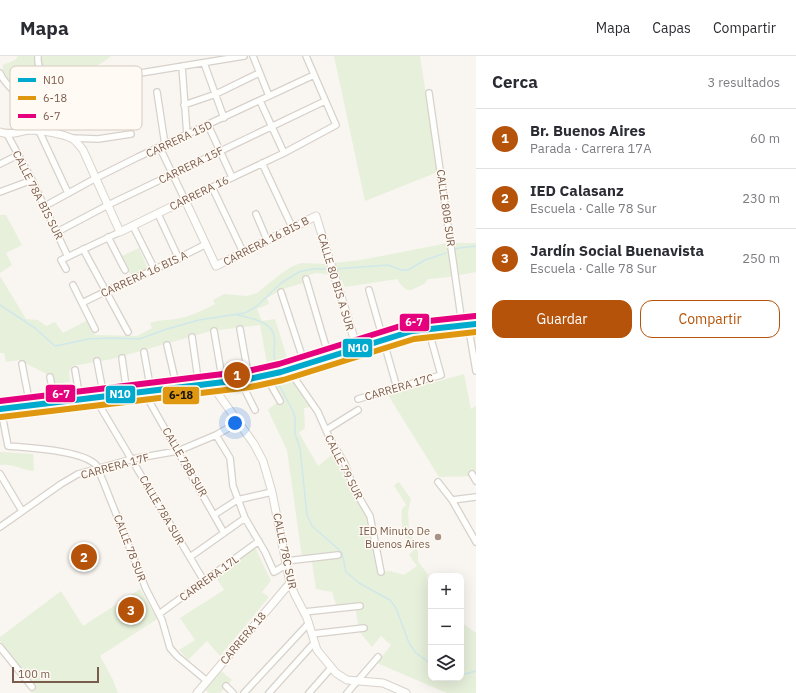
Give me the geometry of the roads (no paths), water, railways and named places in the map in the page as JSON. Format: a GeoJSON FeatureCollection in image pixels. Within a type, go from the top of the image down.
{"type":"FeatureCollection","features":[{"type":"Feature","properties":{"kind":"street"},"geometry":{"type":"LineString","coordinates":[[38,56],[39,66]]}},
{"type":"Feature","properties":{"kind":"street"},"geometry":{"type":"LineString","coordinates":[[142,73],[244,56]]}},
{"type":"Feature","properties":{"kind":"street"},"geometry":{"type":"LineString","coordinates":[[252,56],[269,96]]}},
{"type":"Feature","properties":{"kind":"street"},"geometry":{"type":"LineString","coordinates":[[306,56],[325,101]]}},
{"type":"Feature","properties":{"kind":"street"},"geometry":{"type":"LineString","coordinates":[[204,63],[224,118]]}},
{"type":"Feature","properties":{"kind":"street"},"geometry":{"type":"LineString","coordinates":[[182,66],[187,135]]}},
{"type":"Feature","properties":{"kind":"street"},"geometry":{"type":"LineString","coordinates":[[0,73],[2,79],[10,87]]}},
{"type":"Feature","properties":{"kind":"street"},"geometry":{"type":"LineString","coordinates":[[184,105],[216,94],[259,73]]}},
{"type":"Feature","properties":{"kind":"street","name":"CARRERA 15D"},"geometry":{"type":"LineString","coordinates":[[45,206],[96,178],[314,75]]}},
{"type":"Feature","properties":{"kind":"street"},"geometry":{"type":"LineString","coordinates":[[157,92],[162,147],[172,174],[206,244]]}},
{"type":"Feature","properties":{"kind":"street","name":"CALLE 80B SUR"},"geometry":{"type":"LineString","coordinates":[[430,92],[465,324],[476,371]]}},
{"type":"Feature","properties":{"kind":"street"},"geometry":{"type":"LineString","coordinates":[[260,101],[284,153]]}},
{"type":"Feature","properties":{"kind":"street","name":"CARRERA 16"},"geometry":{"type":"LineString","coordinates":[[66,269],[61,260],[284,153],[336,125],[325,101]]}},
{"type":"Feature","properties":{"kind":"street","name":"CARRERA 15F"},"geometry":{"type":"LineString","coordinates":[[57,232],[108,205],[325,101]]}},
{"type":"Feature","properties":{"kind":"street"},"geometry":{"type":"LineString","coordinates":[[208,125],[232,177]]}},
{"type":"Feature","properties":{"kind":"street"},"geometry":{"type":"LineString","coordinates":[[39,131],[68,194]]}},
{"type":"Feature","properties":{"kind":"street"},"geometry":{"type":"LineString","coordinates":[[3,133],[39,131],[70,138],[98,139],[131,134]]}},
{"type":"Feature","properties":{"kind":"street","name":"CALLE 78A BIS SUR"},"geometry":{"type":"LineString","coordinates":[[3,133],[18,155],[32,180],[68,257]]}},
{"type":"Feature","properties":{"kind":"street"},"geometry":{"type":"LineString","coordinates":[[70,138],[77,142],[83,150],[120,232]]}},
{"type":"Feature","properties":{"kind":"street"},"geometry":{"type":"LineString","coordinates":[[0,164],[18,155]]}},
{"type":"Feature","properties":{"kind":"street"},"geometry":{"type":"LineString","coordinates":[[262,163],[292,227]]}},
{"type":"Feature","properties":{"kind":"street"},"geometry":{"type":"LineString","coordinates":[[0,192],[32,180]]}},
{"type":"Feature","properties":{"kind":"street"},"geometry":{"type":"LineString","coordinates":[[212,187],[243,252]]}},
{"type":"Feature","properties":{"kind":"street"},"geometry":{"type":"LineString","coordinates":[[158,214],[179,259]]}},
{"type":"Feature","properties":{"kind":"street"},"geometry":{"type":"LineString","coordinates":[[256,214],[267,240]]}},
{"type":"Feature","properties":{"kind":"street","name":"CARRERA 16 BIS B"},"geometry":{"type":"LineString","coordinates":[[206,244],[216,266],[316,216]]}},
{"type":"Feature","properties":{"kind":"street","name":"CALLE 80 BIS A SUR"},"geometry":{"type":"LineString","coordinates":[[316,216],[357,348]]}},
{"type":"Feature","properties":{"kind":"street"},"geometry":{"type":"LineString","coordinates":[[133,226],[155,270]]}},
{"type":"Feature","properties":{"kind":"street"},"geometry":{"type":"LineString","coordinates":[[108,237],[125,270]]}},
{"type":"Feature","properties":{"kind":"street","name":"CARRERA 16 BIS A"},"geometry":{"type":"LineString","coordinates":[[82,303],[179,259],[206,244]]}},
{"type":"Feature","properties":{"kind":"street"},"geometry":{"type":"LineString","coordinates":[[83,249],[128,332]]}},
{"type":"Feature","properties":{"kind":"street"},"geometry":{"type":"LineString","coordinates":[[306,279],[329,357]]}},
{"type":"Feature","properties":{"kind":"street"},"geometry":{"type":"LineString","coordinates":[[73,285],[95,330]]}},
{"type":"Feature","properties":{"kind":"street"},"geometry":{"type":"LineString","coordinates":[[369,290],[397,388]]}},
{"type":"Feature","properties":{"kind":"street"},"geometry":{"type":"LineString","coordinates":[[281,292],[305,365]]}},
{"type":"Feature","properties":{"kind":"street"},"geometry":{"type":"LineString","coordinates":[[0,408],[200,386],[249,379],[289,370],[412,331],[428,328],[476,324]]}},
{"type":"Feature","properties":{"kind":"street","name":"CARRERA 17C"},"geometry":{"type":"LineString","coordinates":[[358,399],[441,375],[428,328]]}},
{"type":"Feature","properties":{"kind":"street"},"geometry":{"type":"LineString","coordinates":[[240,329],[249,379]]}},
{"type":"Feature","properties":{"kind":"street"},"geometry":{"type":"LineString","coordinates":[[214,331],[223,383]]}},
{"type":"Feature","properties":{"kind":"street"},"geometry":{"type":"LineString","coordinates":[[192,337],[200,386]]}},
{"type":"Feature","properties":{"kind":"street"},"geometry":{"type":"LineString","coordinates":[[167,345],[177,388]]}},
{"type":"Feature","properties":{"kind":"street","name":"CALLE 78B SUR"},"geometry":{"type":"LineString","coordinates":[[144,352],[147,392],[224,533]]}},
{"type":"Feature","properties":{"kind":"street"},"geometry":{"type":"LineString","coordinates":[[122,358],[127,394]]}},
{"type":"Feature","properties":{"kind":"street"},"geometry":{"type":"LineString","coordinates":[[97,361],[104,396]]}},
{"type":"Feature","properties":{"kind":"street"},"geometry":{"type":"LineString","coordinates":[[22,364],[30,405]]}},
{"type":"Feature","properties":{"kind":"street"},"geometry":{"type":"LineString","coordinates":[[75,370],[80,399]]}},
{"type":"Feature","properties":{"kind":"street","name":"CALLE 79 SUR"},"geometry":{"type":"LineString","coordinates":[[289,370],[318,412],[345,464],[354,489],[370,516],[381,572]]}},
{"type":"Feature","properties":{"kind":"street"},"geometry":{"type":"LineString","coordinates":[[270,375],[280,401]]}},
{"type":"Feature","properties":{"kind":"street"},"geometry":{"type":"LineString","coordinates":[[50,377],[55,402]]}},
{"type":"Feature","properties":{"kind":"street"},"geometry":{"type":"LineString","coordinates":[[240,380],[255,410]]}},
{"type":"Feature","properties":{"kind":"street","name":"CALLE 78C SUR"},"geometry":{"type":"LineString","coordinates":[[211,384],[261,456],[266,467],[290,583],[304,612],[317,650],[331,668],[343,678],[356,682],[383,683],[406,693]]}},
{"type":"Feature","properties":{"kind":"street","name":"CALLE 78A SUR"},"geometry":{"type":"LineString","coordinates":[[95,398],[204,581]]}},
{"type":"Feature","properties":{"kind":"street"},"geometry":{"type":"LineString","coordinates":[[0,404],[8,446],[67,453],[91,460],[98,468]]}},
{"type":"Feature","properties":{"kind":"street","name":"CARRERA 17C"},"geometry":{"type":"LineString","coordinates":[[326,430],[358,410]]}},
{"type":"Feature","properties":{"kind":"street","name":"CARRERA 17F"},"geometry":{"type":"LineString","coordinates":[[1,524],[78,474],[132,459],[178,451],[216,435],[238,422]]}},
{"type":"Feature","properties":{"kind":"street"},"geometry":{"type":"LineString","coordinates":[[216,435],[230,458],[233,486],[237,500],[274,572],[286,563],[338,556]]}},
{"type":"Feature","properties":{"kind":"street","name":"CALLE 78 SUR"},"geometry":{"type":"LineString","coordinates":[[98,468],[146,589],[166,630],[170,648],[207,682]]}},
{"type":"Feature","properties":{"kind":"street"},"geometry":{"type":"LineString","coordinates":[[0,474],[22,511]]}},
{"type":"Feature","properties":{"kind":"street"},"geometry":{"type":"LineString","coordinates":[[472,474],[476,481]]}},
{"type":"Feature","properties":{"kind":"street"},"geometry":{"type":"LineString","coordinates":[[438,482],[452,500],[476,542]]}},
{"type":"Feature","properties":{"kind":"street"},"geometry":{"type":"LineString","coordinates":[[214,515],[237,500],[272,492]]}},
{"type":"Feature","properties":{"kind":"street"},"geometry":{"type":"LineString","coordinates":[[452,500],[476,497]]}},
{"type":"Feature","properties":{"kind":"street"},"geometry":{"type":"LineString","coordinates":[[190,557],[245,518]]}},
{"type":"Feature","properties":{"kind":"street","name":"CARRERA 17L"},"geometry":{"type":"LineString","coordinates":[[159,614],[259,542]]}},
{"type":"Feature","properties":{"kind":"street","name":"CARRERA 18"},"geometry":{"type":"LineString","coordinates":[[197,693],[290,583]]}},
{"type":"Feature","properties":{"kind":"street"},"geometry":{"type":"LineString","coordinates":[[304,612],[360,606]]}},
{"type":"Feature","properties":{"kind":"street"},"geometry":{"type":"LineString","coordinates":[[244,693],[308,623]]}},
{"type":"Feature","properties":{"kind":"street"},"geometry":{"type":"LineString","coordinates":[[312,634],[364,628]]}},
{"type":"Feature","properties":{"kind":"street"},"geometry":{"type":"LineString","coordinates":[[269,693],[314,643]]}},
{"type":"Feature","properties":{"kind":"street"},"geometry":{"type":"LineString","coordinates":[[0,647],[32,687]]}},
{"type":"Feature","properties":{"kind":"street"},"geometry":{"type":"LineString","coordinates":[[347,693],[378,657]]}},
{"type":"Feature","properties":{"kind":"street"},"geometry":{"type":"LineString","coordinates":[[309,693],[331,668]]}},
{"type":"Feature","properties":{"kind":"street"},"geometry":{"type":"LineString","coordinates":[[226,686],[233,693]]}},
{"type":"Feature","properties":{"kind":"waterway"},"geometry":{"type":"LineString","coordinates":[[453,250],[476,246]]}},
{"type":"Feature","properties":{"kind":"waterway"},"geometry":{"type":"LineString","coordinates":[[335,269],[388,265],[401,270],[408,270],[425,260],[446,253]]}},
{"type":"Feature","properties":{"kind":"waterway"},"geometry":{"type":"LineString","coordinates":[[0,305],[35,328],[55,346],[89,339],[139,339],[199,320],[245,313],[257,306],[281,283],[299,272],[312,269],[331,269]]}},
{"type":"Feature","properties":{"kind":"waterway"},"geometry":{"type":"LineString","coordinates":[[237,315],[262,322],[273,332],[275,343],[274,356],[277,370]]}},
{"type":"Feature","properties":{"kind":"waterway"},"geometry":{"type":"LineString","coordinates":[[278,376],[279,385],[295,417],[295,434],[300,448],[307,515],[312,526],[342,553],[346,572],[359,583],[390,600],[396,608],[409,643],[415,652],[428,662]]}},
{"type":"Feature","properties":{"kind":"waterway"},"geometry":{"type":"LineString","coordinates":[[464,674],[476,671]]}},
{"type":"Feature","properties":{"kind":"place","name":"Br. Buenos Aires"},"geometry":{"type":"Point","coordinates":[237,375]}},
{"type":"Feature","properties":{"kind":"place","name":"IED Minuto De Buenos Aires"},"geometry":{"type":"Point","coordinates":[438,537]}},
{"type":"Feature","properties":{"kind":"place","name":"IED Calasanz"},"geometry":{"type":"Point","coordinates":[84,557]}},
{"type":"Feature","properties":{"kind":"place","name":"Jardín Social Buenavista"},"geometry":{"type":"Point","coordinates":[131,610]}}]}
